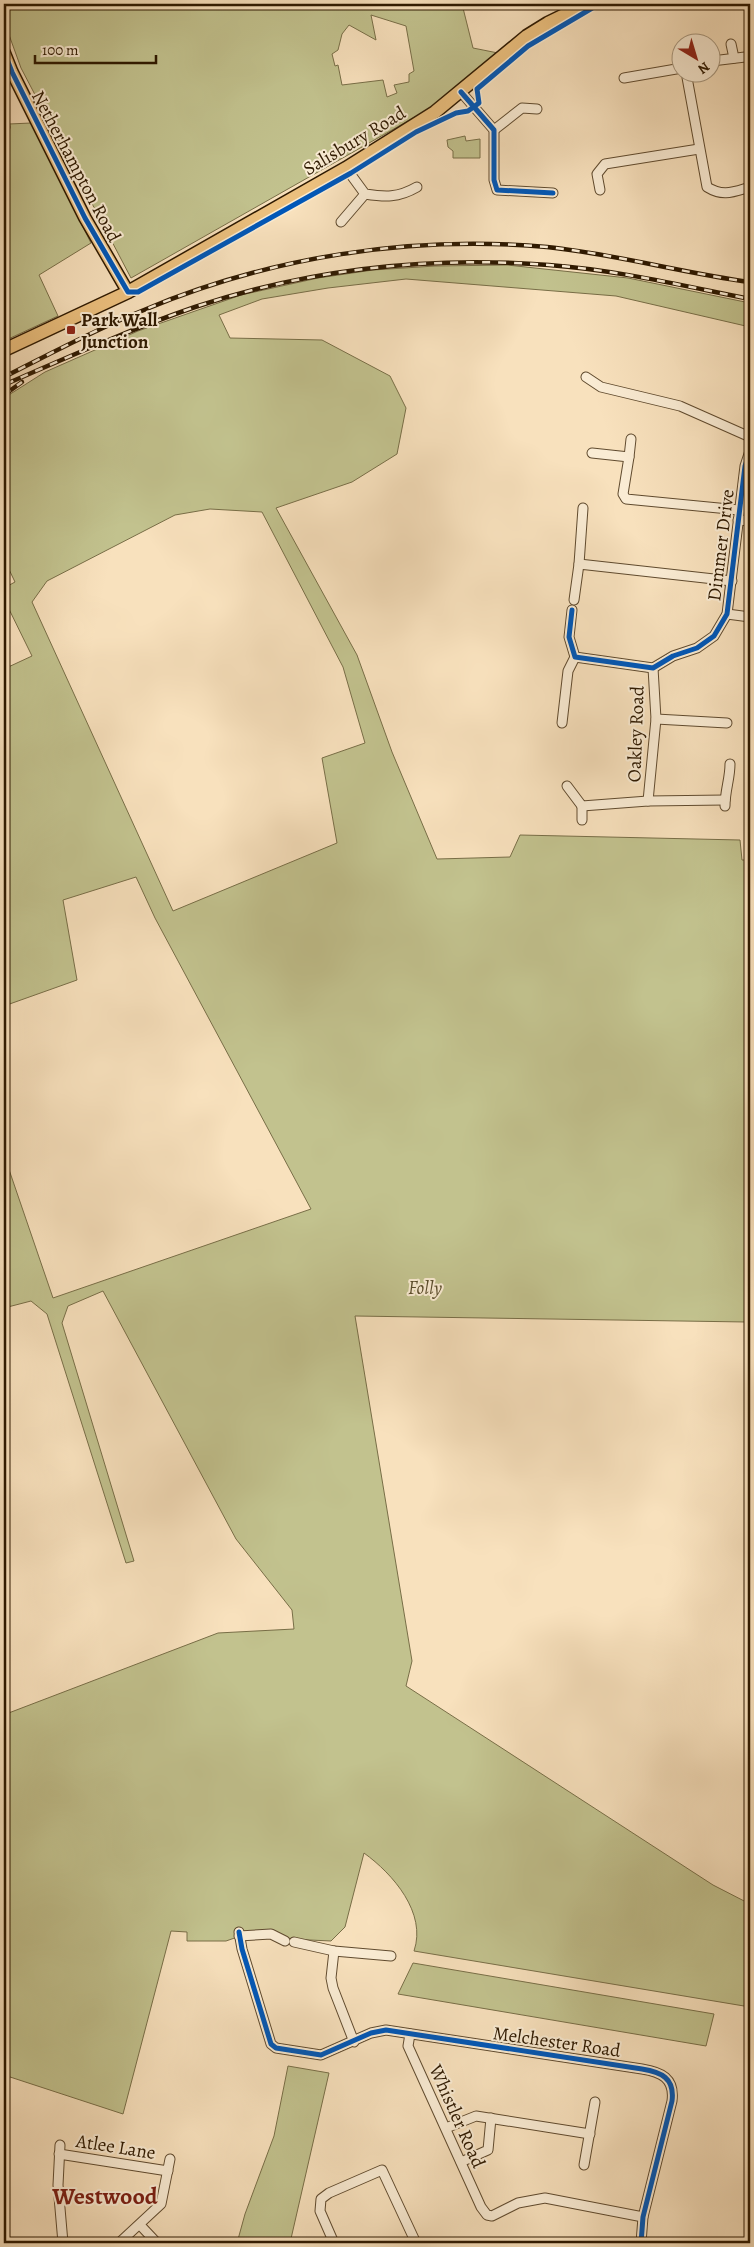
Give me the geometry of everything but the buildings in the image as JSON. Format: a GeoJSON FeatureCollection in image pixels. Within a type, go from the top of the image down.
{"type":"FeatureCollection","features":[{"type":"Feature","properties":{"kind":"highway","name":"Salisbury Road"},"geometry":{"type":"LineString","coordinates":[[4,350],[128,292],[346,168],[420,123],[461,92],[527,36],[548,23],[587,4]]}},
{"type":"Feature","properties":{"kind":"main road","name":"Netherhampton Road"},"geometry":{"type":"LineString","coordinates":[[4,52],[12,72],[85,218],[128,292]]}},
{"type":"Feature","properties":{"kind":"street"},"geometry":{"type":"LineString","coordinates":[[731,44],[734,58]]}},
{"type":"Feature","properties":{"kind":"street"},"geometry":{"type":"LineString","coordinates":[[722,60],[746,56]]}},
{"type":"Feature","properties":{"kind":"street"},"geometry":{"type":"LineString","coordinates":[[624,78],[672,70]]}},
{"type":"Feature","properties":{"kind":"street"},"geometry":{"type":"LineString","coordinates":[[688,82],[707,187],[717,194],[734,192],[750,187]]}},
{"type":"Feature","properties":{"kind":"street"},"geometry":{"type":"LineString","coordinates":[[461,92],[494,130],[494,180],[497,190],[553,193]]}},
{"type":"Feature","properties":{"kind":"street"},"geometry":{"type":"LineString","coordinates":[[494,130],[522,108],[538,109]]}},
{"type":"Feature","properties":{"kind":"street"},"geometry":{"type":"LineString","coordinates":[[600,190],[597,174],[605,164],[700,149]]}},
{"type":"Feature","properties":{"kind":"street"},"geometry":{"type":"LineString","coordinates":[[346,168],[365,194],[388,197],[404,194],[417,187]]}},
{"type":"Feature","properties":{"kind":"street"},"geometry":{"type":"LineString","coordinates":[[341,222],[365,194]]}},
{"type":"Feature","properties":{"kind":"street"},"geometry":{"type":"LineString","coordinates":[[586,378],[601,387],[680,406],[750,437]]}},
{"type":"Feature","properties":{"kind":"street"},"geometry":{"type":"LineString","coordinates":[[631,440],[623,494],[626,499],[739,510]]}},
{"type":"Feature","properties":{"kind":"street","name":"Dimmer Drive"},"geometry":{"type":"LineString","coordinates":[[727,614],[745,466],[750,451]]}},
{"type":"Feature","properties":{"kind":"street"},"geometry":{"type":"LineString","coordinates":[[592,454],[629,457]]}},
{"type":"Feature","properties":{"kind":"street"},"geometry":{"type":"LineString","coordinates":[[574,600],[583,508]]}},
{"type":"Feature","properties":{"kind":"street"},"geometry":{"type":"LineString","coordinates":[[738,520],[750,521]]}},
{"type":"Feature","properties":{"kind":"street"},"geometry":{"type":"LineString","coordinates":[[578,564],[732,581]]}},
{"type":"Feature","properties":{"kind":"street"},"geometry":{"type":"LineString","coordinates":[[562,723],[568,671],[575,657],[569,637],[572,610]]}},
{"type":"Feature","properties":{"kind":"street"},"geometry":{"type":"LineString","coordinates":[[727,614],[750,617]]}},
{"type":"Feature","properties":{"kind":"street","name":"Oakley Road"},"geometry":{"type":"LineString","coordinates":[[575,657],[653,668],[674,656],[705,644],[714,636],[727,614]]}},
{"type":"Feature","properties":{"kind":"street","name":"Oakley Road"},"geometry":{"type":"LineString","coordinates":[[648,801],[656,719],[653,668]]}},
{"type":"Feature","properties":{"kind":"street"},"geometry":{"type":"LineString","coordinates":[[656,719],[727,723]]}},
{"type":"Feature","properties":{"kind":"street","name":"Oakley Road"},"geometry":{"type":"LineString","coordinates":[[582,806],[648,801],[725,803],[725,787],[730,775],[730,764]]}},
{"type":"Feature","properties":{"kind":"street"},"geometry":{"type":"LineString","coordinates":[[567,786],[582,806],[582,820]]}},
{"type":"Feature","properties":{"kind":"street","name":"Melchester Road"},"geometry":{"type":"LineString","coordinates":[[334,1951],[290,1942],[271,1934],[239,1934],[271,2044],[276,2048],[321,2055],[371,2033],[386,2030],[642,2069],[661,2073],[666,2077],[672,2088],[672,2101],[644,2217],[641,2243]]}},
{"type":"Feature","properties":{"kind":"street"},"geometry":{"type":"LineString","coordinates":[[354,2042],[332,1983],[334,1951],[391,1956]]}},
{"type":"Feature","properties":{"kind":"street","name":"Whistler Road"},"geometry":{"type":"LineString","coordinates":[[410,2034],[408,2046],[483,2211],[492,2216],[518,2203],[545,2198],[644,2217]]}},
{"type":"Feature","properties":{"kind":"street"},"geometry":{"type":"LineString","coordinates":[[584,2165],[595,2102]]}},
{"type":"Feature","properties":{"kind":"street"},"geometry":{"type":"LineString","coordinates":[[446,2128],[476,2116],[590,2134]]}},
{"type":"Feature","properties":{"kind":"street"},"geometry":{"type":"LineString","coordinates":[[461,2162],[488,2150],[491,2118]]}},
{"type":"Feature","properties":{"kind":"street","name":"Atlee Lane"},"geometry":{"type":"LineString","coordinates":[[63,2243],[58,2185],[60,2150],[168,2171]]}},
{"type":"Feature","properties":{"kind":"street"},"geometry":{"type":"LineString","coordinates":[[119,2243],[163,2201],[170,2159]]}},
{"type":"Feature","properties":{"kind":"street"},"geometry":{"type":"LineString","coordinates":[[334,2243],[320,2211],[322,2199],[329,2193],[382,2170],[416,2243]]}},
{"type":"Feature","properties":{"kind":"street"},"geometry":{"type":"LineString","coordinates":[[140,2225],[157,2243]]}},
{"type":"Feature","properties":{"kind":"green space"},"geometry":{"type":"Polygon","coordinates":[[[4,4],[462,4],[473,48],[498,53],[429,109],[131,278],[21,68],[4,21],[4,4]],[[371,15],[376,40],[349,25],[342,34],[338,50],[332,54],[335,66],[338,65],[342,85],[383,80],[387,97],[397,93],[394,85],[409,82],[409,74],[414,71],[406,26],[371,15]]]}},
{"type":"Feature","properties":{"kind":"green space"},"geometry":{"type":"Polygon","coordinates":[[[31,123],[91,243],[39,275],[58,316],[4,341],[4,139],[9,139],[9,124],[31,123]]]}},
{"type":"Feature","properties":{"kind":"green space"},"geometry":{"type":"Polygon","coordinates":[[[465,136],[466,141],[480,139],[480,158],[453,158],[453,151],[448,147],[447,140],[465,136]]]}},
{"type":"Feature","properties":{"kind":"green space","name":"Folly"},"geometry":{"type":"Polygon","coordinates":[[[507,265],[628,278],[750,303],[750,327],[616,296],[406,279],[328,288],[262,299],[219,315],[230,338],[322,340],[390,376],[406,408],[397,454],[352,482],[276,508],[357,655],[392,752],[437,859],[510,857],[520,835],[740,840],[742,860],[750,860],[750,1325],[746,1322],[355,1316],[412,1661],[406,1686],[713,1885],[750,1904],[750,2007],[414,1951],[417,1937],[412,1909],[396,1883],[364,1853],[345,1927],[331,1941],[268,1938],[246,1934],[226,1941],[187,1941],[187,1932],[171,1931],[123,2114],[4,2075],[4,1709],[6,1714],[218,1633],[294,1629],[292,1610],[236,1539],[103,1291],[68,1306],[62,1323],[134,1561],[126,1563],[47,1314],[31,1301],[4,1308],[4,1155],[53,1298],[311,1209],[155,918],[136,877],[63,900],[77,980],[4,1006],[4,669],[32,656],[4,599],[4,588],[15,582],[4,559],[4,398],[45,372],[138,331],[241,295],[318,278],[373,270],[435,266],[507,265]],[[210,509],[175,515],[47,581],[32,602],[173,911],[337,843],[322,758],[365,743],[343,667],[262,512],[210,509]]]}},
{"type":"Feature","properties":{"kind":"green space"},"geometry":{"type":"Polygon","coordinates":[[[413,1963],[714,2014],[706,2046],[398,1994],[413,1963]]]}},
{"type":"Feature","properties":{"kind":"green space"},"geometry":{"type":"Polygon","coordinates":[[[288,2066],[329,2073],[290,2243],[237,2243],[245,2214],[274,2136],[288,2066]]]}},
{"type":"Feature","properties":{"kind":"railway"},"geometry":{"type":"LineString","coordinates":[[4,377],[108,325],[192,292],[241,276],[341,254],[444,244],[496,244],[547,247],[598,254],[750,282]]}},
{"type":"Feature","properties":{"kind":"railway"},"geometry":{"type":"LineString","coordinates":[[6,384],[123,334],[195,307],[282,283],[370,268],[459,262],[574,267],[750,299]]}},
{"type":"Feature","properties":{"kind":"railway"},"geometry":{"type":"LineString","coordinates":[[4,395],[22,382]]}},
{"type":"Feature","properties":{"kind":"cycle path"},"geometry":{"type":"LineString","coordinates":[[4,52],[12,72],[85,218],[128,292],[138,292],[351,173],[416,132],[456,113],[468,111],[479,103],[477,89],[528,46],[599,4]]}},
{"type":"Feature","properties":{"kind":"cycle path"},"geometry":{"type":"LineString","coordinates":[[461,92],[494,130],[494,180],[497,190],[553,193]]}},
{"type":"Feature","properties":{"kind":"cycle path"},"geometry":{"type":"LineString","coordinates":[[572,610],[569,637],[575,657],[653,668],[673,656],[697,648],[714,636],[727,614],[745,466],[750,451]]}},
{"type":"Feature","properties":{"kind":"cycle path"},"geometry":{"type":"LineString","coordinates":[[239,1932],[242,1949],[271,2044],[276,2048],[321,2055],[371,2033],[386,2030],[642,2069],[661,2074],[669,2082],[672,2101],[643,2217],[641,2243]]}},
{"type":"Feature","properties":{"kind":"place","name":"Park Wall Junction"},"geometry":{"type":"Point","coordinates":[71,330]}},
{"type":"Feature","properties":{"kind":"district","name":"Westwood"},"geometry":{"type":"Point","coordinates":[105,2196]}}]}
